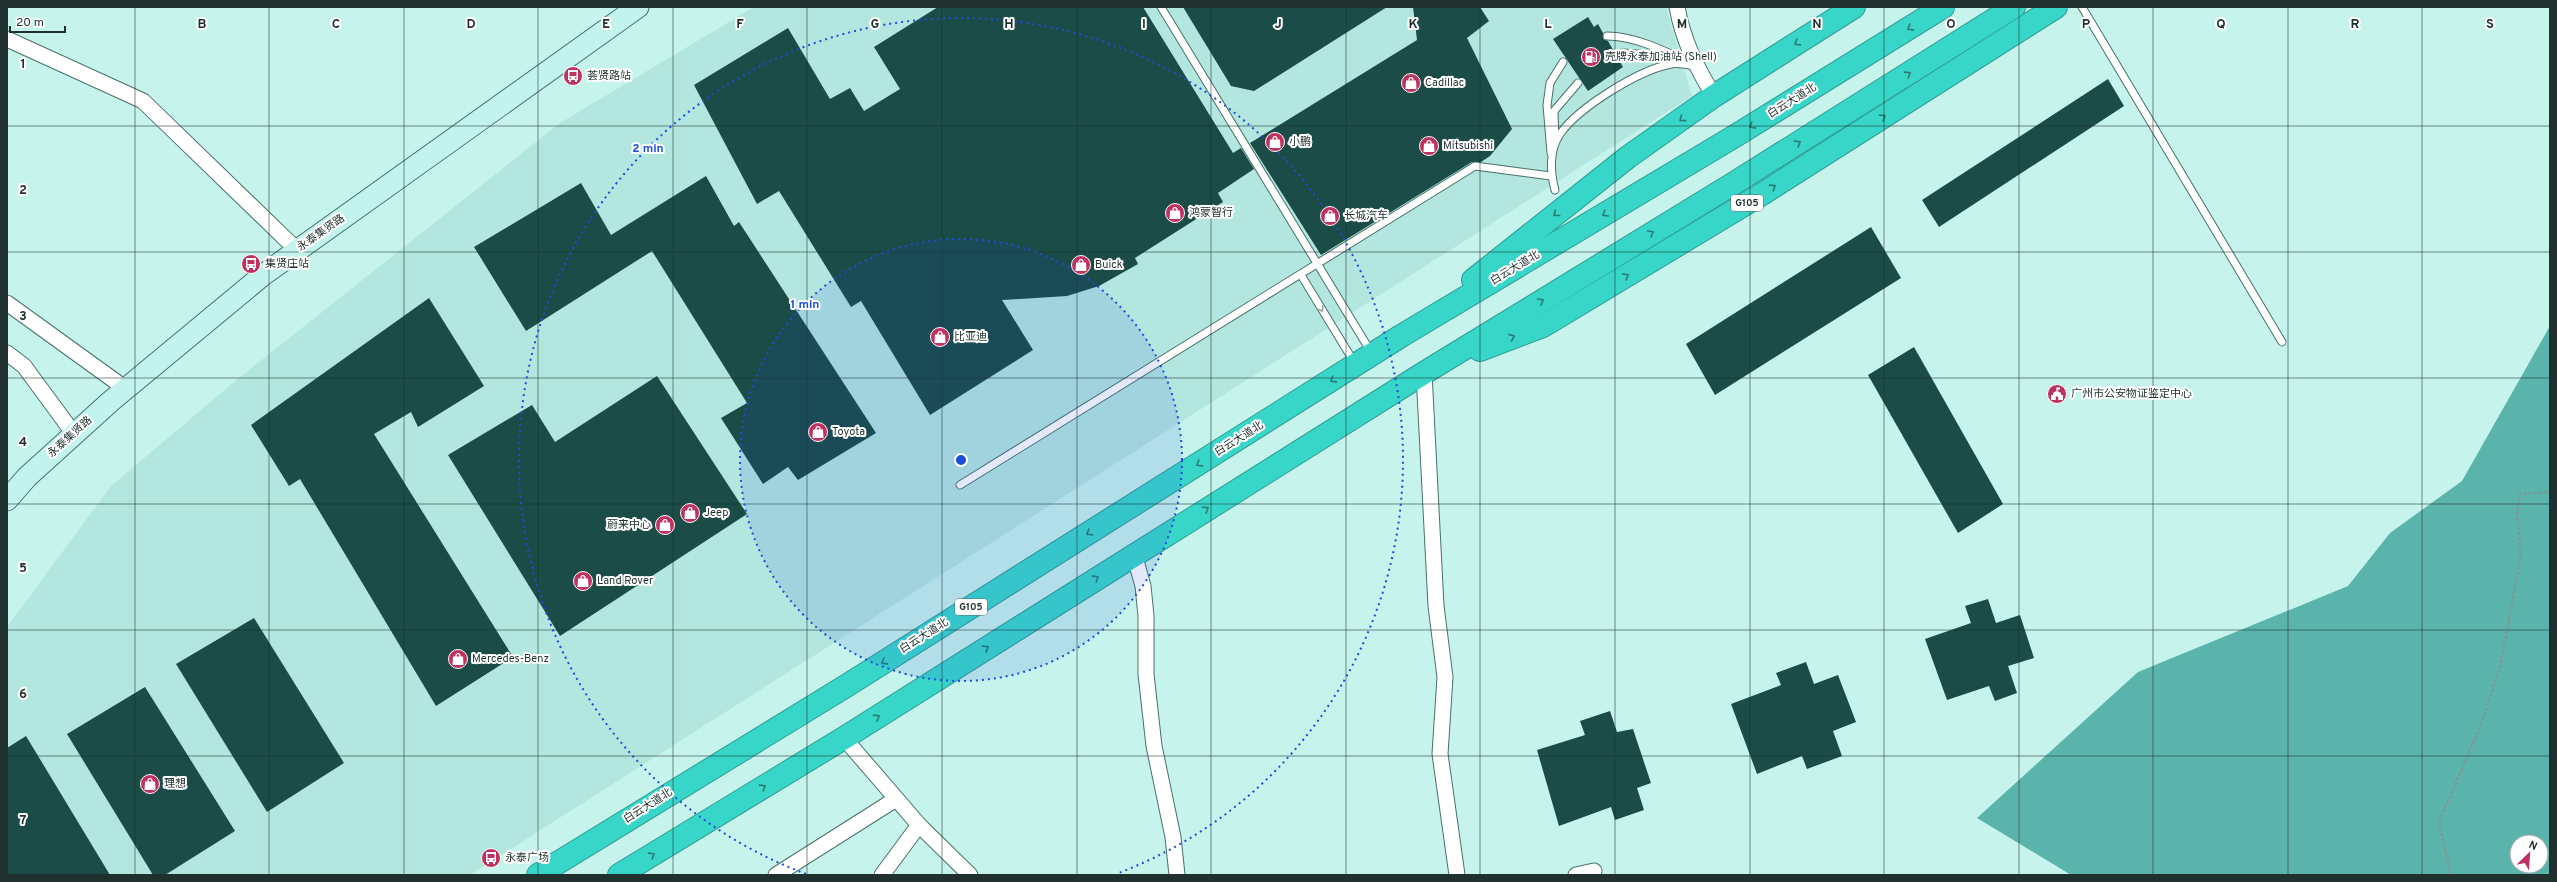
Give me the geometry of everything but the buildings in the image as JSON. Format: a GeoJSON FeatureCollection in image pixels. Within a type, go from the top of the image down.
{"type":"FeatureCollection","features":[{"type":"Feature","properties":{"kind":"highway","name":"G105"},"geometry":{"type":"LineString","coordinates":[[1401,336],[1628,157],[1714,96],[1854,7]]}},
{"type":"Feature","properties":{"kind":"highway","name":"白云大道北"},"geometry":{"type":"LineString","coordinates":[[538,875],[859,677],[1401,336],[1735,136],[1943,7]]}},
{"type":"Feature","properties":{"kind":"highway","name":"G105"},"geometry":{"type":"LineString","coordinates":[[619,875],[844,738],[1134,554],[1424,373],[1736,182],[2014,7]]}},
{"type":"Feature","properties":{"kind":"highway","name":"G105"},"geometry":{"type":"LineString","coordinates":[[1424,373],[1543,326],[1762,194],[2056,7]]}},
{"type":"Feature","properties":{"kind":"street","name":"永泰集贤路"},"geometry":{"type":"LineString","coordinates":[[7,500],[27,477],[126,389],[296,250],[638,7]]}},
{"type":"Feature","properties":{"kind":"street"},"geometry":{"type":"LineString","coordinates":[[1677,7],[1682,32],[1695,66],[1714,96]]}},
{"type":"Feature","properties":{"kind":"street"},"geometry":{"type":"LineString","coordinates":[[7,39],[143,101],[296,250]]}},
{"type":"Feature","properties":{"kind":"street"},"geometry":{"type":"LineString","coordinates":[[7,303],[126,389]]}},
{"type":"Feature","properties":{"kind":"street"},"geometry":{"type":"LineString","coordinates":[[7,353],[24,366],[74,434]]}},
{"type":"Feature","properties":{"kind":"street"},"geometry":{"type":"LineString","coordinates":[[1424,373],[1436,606],[1445,677],[1440,754],[1457,875]]}},
{"type":"Feature","properties":{"kind":"street"},"geometry":{"type":"LineString","coordinates":[[1134,554],[1143,586],[1146,616],[1146,674],[1154,746],[1173,837],[1177,875]]}},
{"type":"Feature","properties":{"kind":"street"},"geometry":{"type":"LineString","coordinates":[[844,738],[919,825],[970,875]]}},
{"type":"Feature","properties":{"kind":"street"},"geometry":{"type":"LineString","coordinates":[[776,875],[896,799]]}},
{"type":"Feature","properties":{"kind":"street"},"geometry":{"type":"LineString","coordinates":[[882,875],[919,825]]}},
{"type":"Feature","properties":{"kind":"street"},"geometry":{"type":"LineString","coordinates":[[1576,875],[1594,871]]}},
{"type":"Feature","properties":{"kind":"lane"},"geometry":{"type":"LineString","coordinates":[[1161,7],[1318,265],[1364,360]]}},
{"type":"Feature","properties":{"kind":"lane"},"geometry":{"type":"LineString","coordinates":[[2082,7],[2282,342]]}},
{"type":"Feature","properties":{"kind":"lane"},"geometry":{"type":"LineString","coordinates":[[1607,36],[1617,36],[1659,49],[1695,66]]}},
{"type":"Feature","properties":{"kind":"lane"},"geometry":{"type":"LineString","coordinates":[[1623,53],[1648,55],[1673,63],[1695,66]]}},
{"type":"Feature","properties":{"kind":"lane"},"geometry":{"type":"LineString","coordinates":[[1554,190],[1551,176],[1552,156],[1547,105],[1550,83],[1563,62]]}},
{"type":"Feature","properties":{"kind":"lane"},"geometry":{"type":"LineString","coordinates":[[1552,156],[1560,134],[1590,104],[1656,68],[1673,63]]}},
{"type":"Feature","properties":{"kind":"lane"},"geometry":{"type":"LineString","coordinates":[[1555,147],[1554,111],[1578,82]]}},
{"type":"Feature","properties":{"kind":"lane"},"geometry":{"type":"LineString","coordinates":[[960,485],[1318,265],[1475,166],[1551,176]]}},
{"type":"Feature","properties":{"kind":"lane"},"geometry":{"type":"LineString","coordinates":[[1301,275],[1364,360]]}},
{"type":"Feature","properties":{"kind":"path"},"geometry":{"type":"LineString","coordinates":[[2451,875],[2439,822],[2480,727],[2500,667],[2521,556],[2517,512],[2520,494],[2550,492]]}},
{"type":"Feature","properties":{"kind":"shaded area"},"geometry":{"type":"Polygon","coordinates":[[[754,7],[1666,7],[1692,96],[470,875],[7,875],[7,627],[111,486],[234,382],[560,123],[754,7]]]}},
{"type":"Feature","properties":{"kind":"shaded area"},"geometry":{"type":"Polygon","coordinates":[[[2550,326],[2550,875],[2071,875],[1977,818],[2138,672],[2348,586],[2390,533],[2462,481],[2550,326]]]}},
{"type":"Feature","properties":{"kind":"place","name":"壳牌永泰加油站 (Shell)"},"geometry":{"type":"Point","coordinates":[1591,57]}},
{"type":"Feature","properties":{"kind":"place","name":"荟贤路站"},"geometry":{"type":"Point","coordinates":[573,76]}},
{"type":"Feature","properties":{"kind":"place","name":"Cadillac"},"geometry":{"type":"Point","coordinates":[1411,83]}},
{"type":"Feature","properties":{"kind":"place","name":"小鹏"},"geometry":{"type":"Point","coordinates":[1275,142]}},
{"type":"Feature","properties":{"kind":"place","name":"Mitsubishi"},"geometry":{"type":"Point","coordinates":[1429,146]}},
{"type":"Feature","properties":{"kind":"place","name":"鸿蒙智行"},"geometry":{"type":"Point","coordinates":[1175,213]}},
{"type":"Feature","properties":{"kind":"place","name":"长城汽车"},"geometry":{"type":"Point","coordinates":[1330,216]}},
{"type":"Feature","properties":{"kind":"place","name":"集贤庄站"},"geometry":{"type":"Point","coordinates":[251,264]}},
{"type":"Feature","properties":{"kind":"place","name":"Buick"},"geometry":{"type":"Point","coordinates":[1081,265]}},
{"type":"Feature","properties":{"kind":"place","name":"比亚迪"},"geometry":{"type":"Point","coordinates":[940,337]}},
{"type":"Feature","properties":{"kind":"place","name":"广州市公安物证鉴定中心"},"geometry":{"type":"Point","coordinates":[2057,394]}},
{"type":"Feature","properties":{"kind":"place","name":"Toyota"},"geometry":{"type":"Point","coordinates":[818,432]}},
{"type":"Feature","properties":{"kind":"place","name":"Jeep"},"geometry":{"type":"Point","coordinates":[690,513]}},
{"type":"Feature","properties":{"kind":"place","name":"蔚来中心"},"geometry":{"type":"Point","coordinates":[665,525]}},
{"type":"Feature","properties":{"kind":"place","name":"Land Rover"},"geometry":{"type":"Point","coordinates":[583,581]}},
{"type":"Feature","properties":{"kind":"place","name":"Mercedes-Benz"},"geometry":{"type":"Point","coordinates":[458,659]}},
{"type":"Feature","properties":{"kind":"place","name":"理想"},"geometry":{"type":"Point","coordinates":[150,784]}},
{"type":"Feature","properties":{"kind":"place","name":"永泰广场"},"geometry":{"type":"Point","coordinates":[491,858]}}]}
